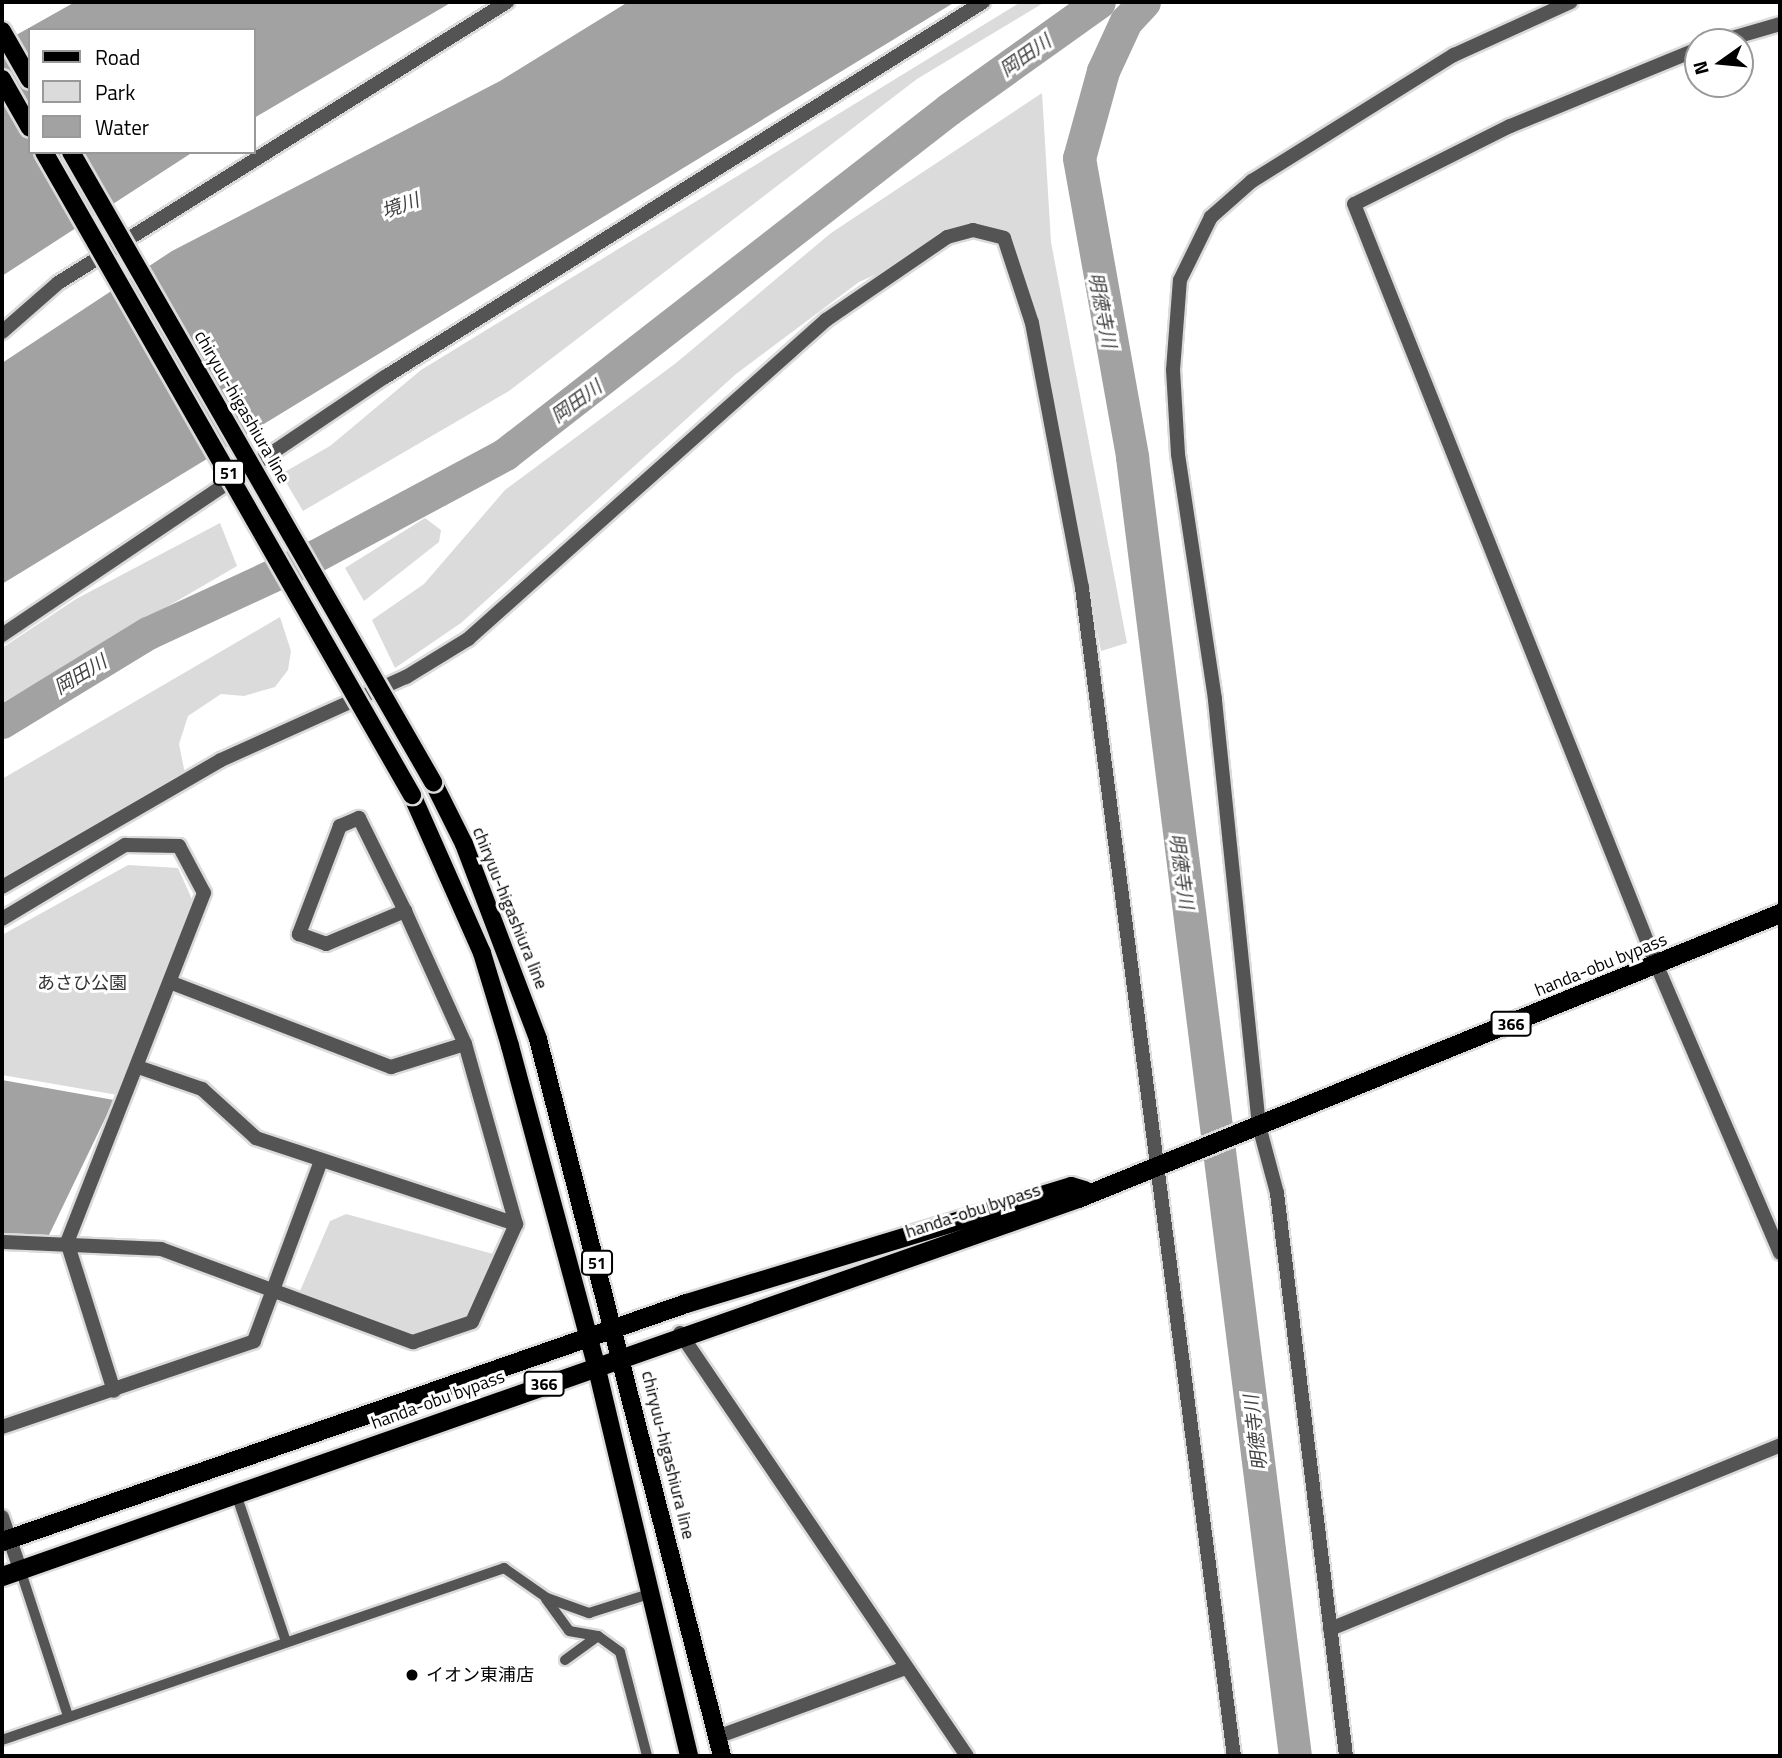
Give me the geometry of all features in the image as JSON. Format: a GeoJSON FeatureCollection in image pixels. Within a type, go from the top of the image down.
{"type":"FeatureCollection","features":[{"type":"Feature","properties":{"kind":"highway","name":"handa-obu bypass"},"geometry":{"type":"LineString","coordinates":[[11,1572],[237,1497],[680,1333],[1078,1198],[1084,1191],[1250,1129],[1657,966],[1780,913]]}},
{"type":"Feature","properties":{"kind":"highway","name":"handa-obu bypass"},"geometry":{"type":"LineString","coordinates":[[5,1540],[614,1328],[1071,1186],[1084,1191]]}},
{"type":"Feature","properties":{"kind":"main road"},"geometry":{"type":"LineString","coordinates":[[2,31],[28,76]]}},
{"type":"Feature","properties":{"kind":"main road"},"geometry":{"type":"LineString","coordinates":[[2,79],[28,124]]}},
{"type":"Feature","properties":{"kind":"main road","name":"51"},"geometry":{"type":"LineString","coordinates":[[45,154],[412,795],[482,953],[589,1337],[689,1756]]}},
{"type":"Feature","properties":{"kind":"main road","name":"chiryuu-higashiura line"},"geometry":{"type":"LineString","coordinates":[[72,154],[433,782],[464,844],[538,1039],[722,1756]]}},
{"type":"Feature","properties":{"kind":"street"},"geometry":{"type":"LineString","coordinates":[[2,331],[58,283],[507,2]]}},
{"type":"Feature","properties":{"kind":"street"},"geometry":{"type":"LineString","coordinates":[[2,635],[385,377],[983,2]]}},
{"type":"Feature","properties":{"kind":"street"},"geometry":{"type":"LineString","coordinates":[[1346,1756],[1277,1194],[1250,1129],[1217,713],[1178,454],[1172,370],[1184,265],[1211,217],[1252,181],[1454,55],[1571,2]]}},
{"type":"Feature","properties":{"kind":"street"},"geometry":{"type":"LineString","coordinates":[[1754,32],[1780,24]]}},
{"type":"Feature","properties":{"kind":"street"},"geometry":{"type":"LineString","coordinates":[[1684,55],[1522,121],[1354,204],[1657,966],[1780,1253]]}},
{"type":"Feature","properties":{"kind":"street"},"geometry":{"type":"LineString","coordinates":[[2,887],[221,760],[406,677],[468,639],[825,320],[919,251],[973,230],[1004,237],[1015,261],[1058,446],[1108,766],[1234,1756]]}},
{"type":"Feature","properties":{"kind":"street"},"geometry":{"type":"LineString","coordinates":[[2,1242],[66,1242],[161,1249],[276,1289],[413,1342],[472,1322],[516,1224],[465,1044],[405,911],[359,818],[340,826],[299,934],[327,944],[405,911]]}},
{"type":"Feature","properties":{"kind":"street"},"geometry":{"type":"LineString","coordinates":[[2,919],[125,845],[179,846],[204,893],[172,983],[66,1242],[114,1391]]}},
{"type":"Feature","properties":{"kind":"street"},"geometry":{"type":"LineString","coordinates":[[172,983],[391,1067],[465,1044]]}},
{"type":"Feature","properties":{"kind":"street"},"geometry":{"type":"LineString","coordinates":[[138,1067],[202,1089],[256,1138],[516,1224]]}},
{"type":"Feature","properties":{"kind":"street"},"geometry":{"type":"LineString","coordinates":[[2,1427],[114,1391],[254,1341],[276,1289],[321,1161]]}},
{"type":"Feature","properties":{"kind":"street"},"geometry":{"type":"LineString","coordinates":[[680,1333],[967,1756]]}},
{"type":"Feature","properties":{"kind":"street"},"geometry":{"type":"LineString","coordinates":[[1330,1629],[1780,1445]]}},
{"type":"Feature","properties":{"kind":"street"},"geometry":{"type":"LineString","coordinates":[[2,1517],[11,1572]]}},
{"type":"Feature","properties":{"kind":"street"},"geometry":{"type":"LineString","coordinates":[[718,1737],[906,1668]]}},
{"type":"Feature","properties":{"kind":"lane"},"geometry":{"type":"LineString","coordinates":[[237,1497],[286,1642]]}},
{"type":"Feature","properties":{"kind":"lane"},"geometry":{"type":"LineString","coordinates":[[2,1740],[504,1567],[544,1596],[589,1613],[649,1594]]}},
{"type":"Feature","properties":{"kind":"lane"},"geometry":{"type":"LineString","coordinates":[[11,1572],[68,1716]]}},
{"type":"Feature","properties":{"kind":"lane"},"geometry":{"type":"LineString","coordinates":[[544,1596],[569,1631],[598,1636],[620,1652],[648,1756]]}},
{"type":"Feature","properties":{"kind":"lane"},"geometry":{"type":"LineString","coordinates":[[565,1660],[598,1636]]}},
{"type":"Feature","properties":{"kind":"green space"},"geometry":{"type":"Polygon","coordinates":[[[1021,2],[1045,2],[917,79],[509,391],[303,511],[281,474],[330,446],[421,370],[1021,2]]]}},
{"type":"Feature","properties":{"kind":"green space"},"geometry":{"type":"Polygon","coordinates":[[[1042,93],[1051,242],[1127,643],[1101,651],[1032,323],[1004,238],[974,230],[859,282],[736,374],[461,623],[395,668],[372,620],[424,584],[505,490],[676,363],[831,233],[1042,93]]]}},
{"type":"Feature","properties":{"kind":"green space"},"geometry":{"type":"Polygon","coordinates":[[[425,518],[441,530],[439,542],[364,601],[345,568],[425,518]]]}},
{"type":"Feature","properties":{"kind":"green space"},"geometry":{"type":"Polygon","coordinates":[[[220,523],[237,566],[2,703],[2,648],[76,599],[220,523]]]}},
{"type":"Feature","properties":{"kind":"green space"},"geometry":{"type":"Polygon","coordinates":[[[280,617],[291,651],[288,670],[275,687],[244,696],[221,694],[188,716],[179,744],[185,774],[2,896],[2,779],[280,617]]]}},
{"type":"Feature","properties":{"kind":"green space","name":"あさひ公園"},"geometry":{"type":"Polygon","coordinates":[[[128,865],[178,868],[199,915],[118,1095],[2,1075],[2,935],[128,865]]]}},
{"type":"Feature","properties":{"kind":"green space"},"geometry":{"type":"Polygon","coordinates":[[[346,1214],[497,1255],[472,1322],[413,1342],[294,1305],[330,1221],[346,1214]]]}},
{"type":"Feature","properties":{"kind":"water"},"geometry":{"type":"Polygon","coordinates":[[[75,2],[452,2],[256,117],[256,28],[29,28],[75,2]]]}},
{"type":"Feature","properties":{"kind":"water","name":"境川"},"geometry":{"type":"Polygon","coordinates":[[[628,2],[955,2],[2,584],[2,363],[172,251],[500,81],[628,2]]]}},
{"type":"Feature","properties":{"kind":"water"},"geometry":{"type":"Polygon","coordinates":[[[28,28],[28,154],[190,154],[2,276],[2,43],[28,28]]]}},
{"type":"Feature","properties":{"kind":"water"},"geometry":{"type":"Polygon","coordinates":[[[2,1080],[114,1100],[49,1235],[2,1236],[2,1080]]]}},
{"type":"Feature","properties":{"kind":"waterway","name":"岡田川"},"geometry":{"type":"LineString","coordinates":[[2,722],[148,633],[315,556],[505,454],[949,109],[1099,2]]}},
{"type":"Feature","properties":{"kind":"waterway","name":"明徳寺川"},"geometry":{"type":"LineString","coordinates":[[1144,2],[1126,21],[1103,71],[1079,158],[1132,457],[1295,1756]]}},
{"type":"Feature","properties":{"kind":"place","name":"イオン東浦店"},"geometry":{"type":"Point","coordinates":[412,1675]}}]}
